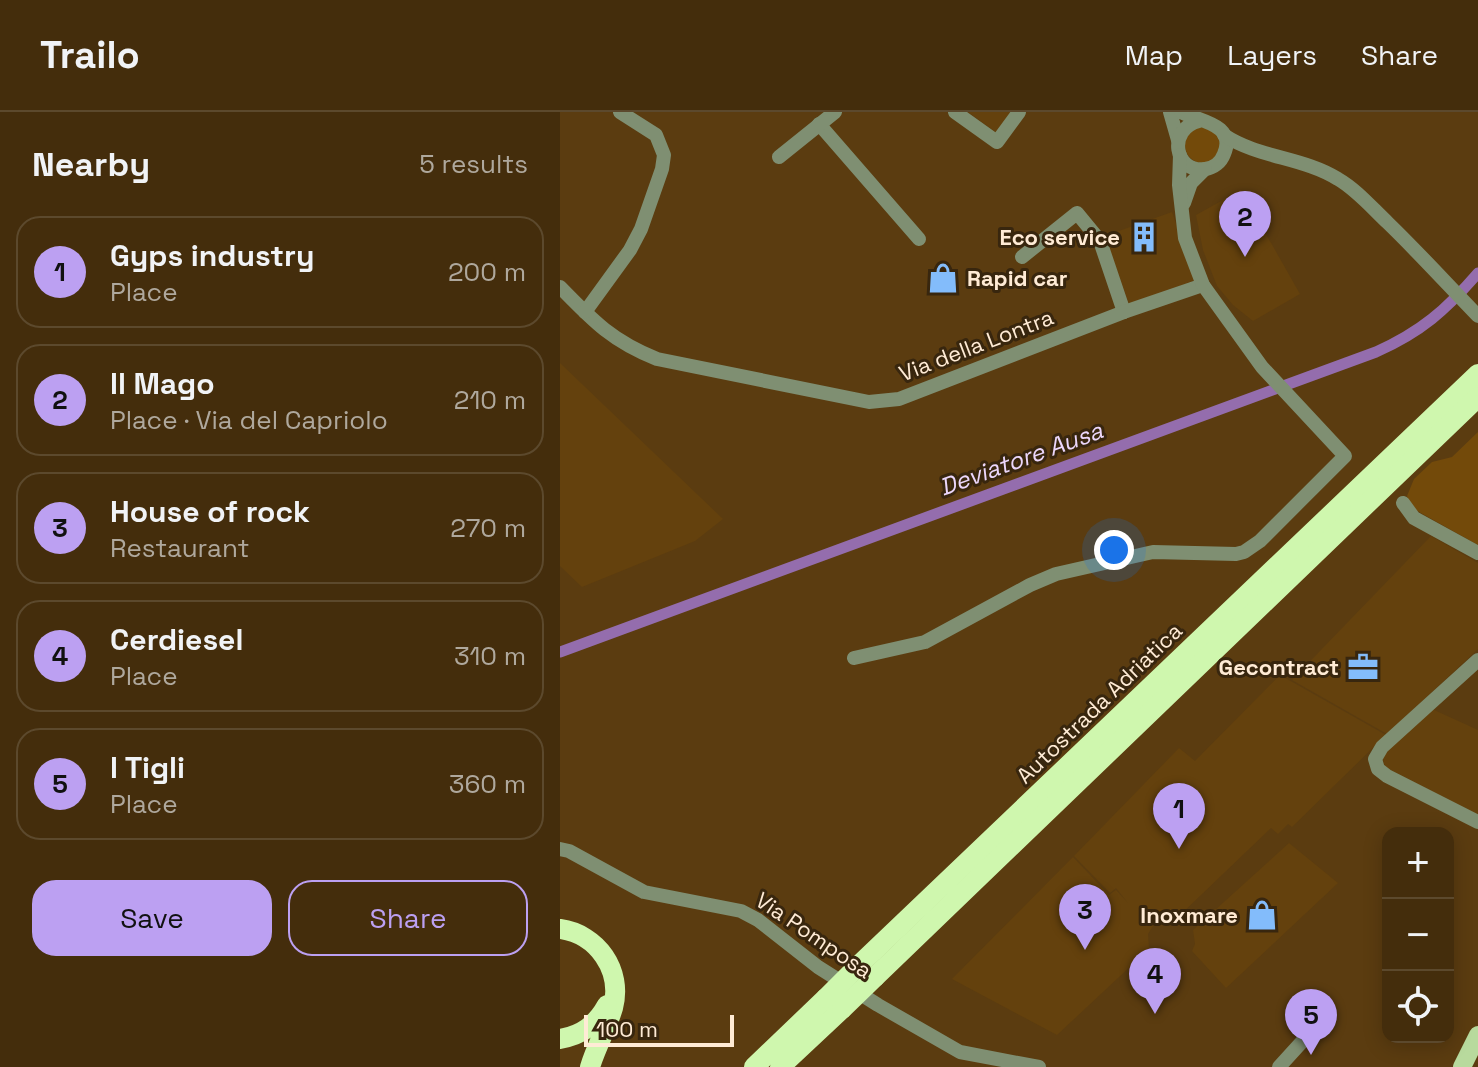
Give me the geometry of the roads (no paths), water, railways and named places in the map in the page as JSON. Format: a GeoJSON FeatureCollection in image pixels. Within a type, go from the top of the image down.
{"type":"FeatureCollection","features":[{"type":"Feature","properties":{"kind":"highway","name":"Autostrada Adriatica"},"geometry":{"type":"LineString","coordinates":[[780,1067],[866,972],[1478,374]]}},
{"type":"Feature","properties":{"kind":"highway","name":"Autostrada Adriatica"},"geometry":{"type":"LineString","coordinates":[[866,972],[1478,397]]}},
{"type":"Feature","properties":{"kind":"highway"},"geometry":{"type":"LineString","coordinates":[[560,929],[592,940],[604,956],[613,978],[615,999],[612,1011],[590,1067]]}},
{"type":"Feature","properties":{"kind":"highway"},"geometry":{"type":"LineString","coordinates":[[560,1039],[593,1025],[606,1006],[613,978]]}},
{"type":"Feature","properties":{"kind":"highway","name":"Autostrada Adriatica"},"geometry":{"type":"LineString","coordinates":[[754,1067],[834,1004]]}},
{"type":"Feature","properties":{"kind":"main road"},"geometry":{"type":"LineString","coordinates":[[1462,1067],[1478,1035]]}},
{"type":"Feature","properties":{"kind":"main road"},"geometry":{"type":"LineString","coordinates":[[1472,1067],[1478,1056]]}},
{"type":"Feature","properties":{"kind":"street"},"geometry":{"type":"LineString","coordinates":[[585,312],[630,250],[641,229],[662,169],[664,155],[656,135],[620,112]]}},
{"type":"Feature","properties":{"kind":"street"},"geometry":{"type":"LineString","coordinates":[[779,157],[835,112]]}},
{"type":"Feature","properties":{"kind":"street"},"geometry":{"type":"LineString","coordinates":[[955,112],[997,142],[1019,112]]}},
{"type":"Feature","properties":{"kind":"street"},"geometry":{"type":"LineString","coordinates":[[854,658],[925,642],[1056,574],[1153,552],[1244,552],[1260,541],[1345,456],[1267,372],[1203,285],[1185,238],[1179,147],[1170,112]]}},
{"type":"Feature","properties":{"kind":"street"},"geometry":{"type":"LineString","coordinates":[[1181,112],[1210,118],[1224,135],[1264,153],[1337,178],[1396,231],[1478,316]]}},
{"type":"Feature","properties":{"kind":"street"},"geometry":{"type":"LineString","coordinates":[[1210,118],[1185,127],[1179,147],[1190,166],[1212,166],[1237,156],[1264,153]]}},
{"type":"Feature","properties":{"kind":"street"},"geometry":{"type":"LineString","coordinates":[[819,124],[919,239]]}},
{"type":"Feature","properties":{"kind":"street"},"geometry":{"type":"LineString","coordinates":[[1182,208],[1191,183],[1226,150],[1224,135]]}},
{"type":"Feature","properties":{"kind":"street"},"geometry":{"type":"LineString","coordinates":[[1022,257],[1077,213],[1100,241],[1124,312]]}},
{"type":"Feature","properties":{"kind":"street","name":"Via della Lontra"},"geometry":{"type":"LineString","coordinates":[[560,287],[609,335],[657,359],[869,402],[899,399],[1124,312],[1203,285]]}},
{"type":"Feature","properties":{"kind":"street"},"geometry":{"type":"LineString","coordinates":[[1403,503],[1414,518],[1478,553]]}},
{"type":"Feature","properties":{"kind":"street"},"geometry":{"type":"LineString","coordinates":[[1478,660],[1382,747],[1375,759],[1378,769],[1387,776],[1478,822]]}},
{"type":"Feature","properties":{"kind":"street","name":"Via Pomposa"},"geometry":{"type":"LineString","coordinates":[[560,849],[644,892],[741,911],[758,920],[818,967],[960,1052],[969,1061],[1039,1067]]}},
{"type":"Feature","properties":{"kind":"street"},"geometry":{"type":"LineString","coordinates":[[1279,1067],[1309,1034]]}},
{"type":"Feature","properties":{"kind":"waterway","name":"Deviatore Ausa"},"geometry":{"type":"LineString","coordinates":[[560,652],[1376,352],[1432,319],[1478,273]]}},
{"type":"Feature","properties":{"kind":"place","name":"Eco service"},"geometry":{"type":"Point","coordinates":[1144,237]}},
{"type":"Feature","properties":{"kind":"place","name":"Il Mago"},"geometry":{"type":"Point","coordinates":[1245,257]}},
{"type":"Feature","properties":{"kind":"place","name":"Rapid car"},"geometry":{"type":"Point","coordinates":[943,278]}},
{"type":"Feature","properties":{"kind":"place","name":"Gecontract"},"geometry":{"type":"Point","coordinates":[1363,667]}},
{"type":"Feature","properties":{"kind":"place","name":"Gyps industry"},"geometry":{"type":"Point","coordinates":[1179,849]}},
{"type":"Feature","properties":{"kind":"place","name":"Inoxmare"},"geometry":{"type":"Point","coordinates":[1262,915]}},
{"type":"Feature","properties":{"kind":"place","name":"House of rock"},"geometry":{"type":"Point","coordinates":[1085,950]}},
{"type":"Feature","properties":{"kind":"place","name":"Cerdiesel"},"geometry":{"type":"Point","coordinates":[1155,1014]}},
{"type":"Feature","properties":{"kind":"place","name":"I Tigli"},"geometry":{"type":"Point","coordinates":[1311,1055]}}]}
